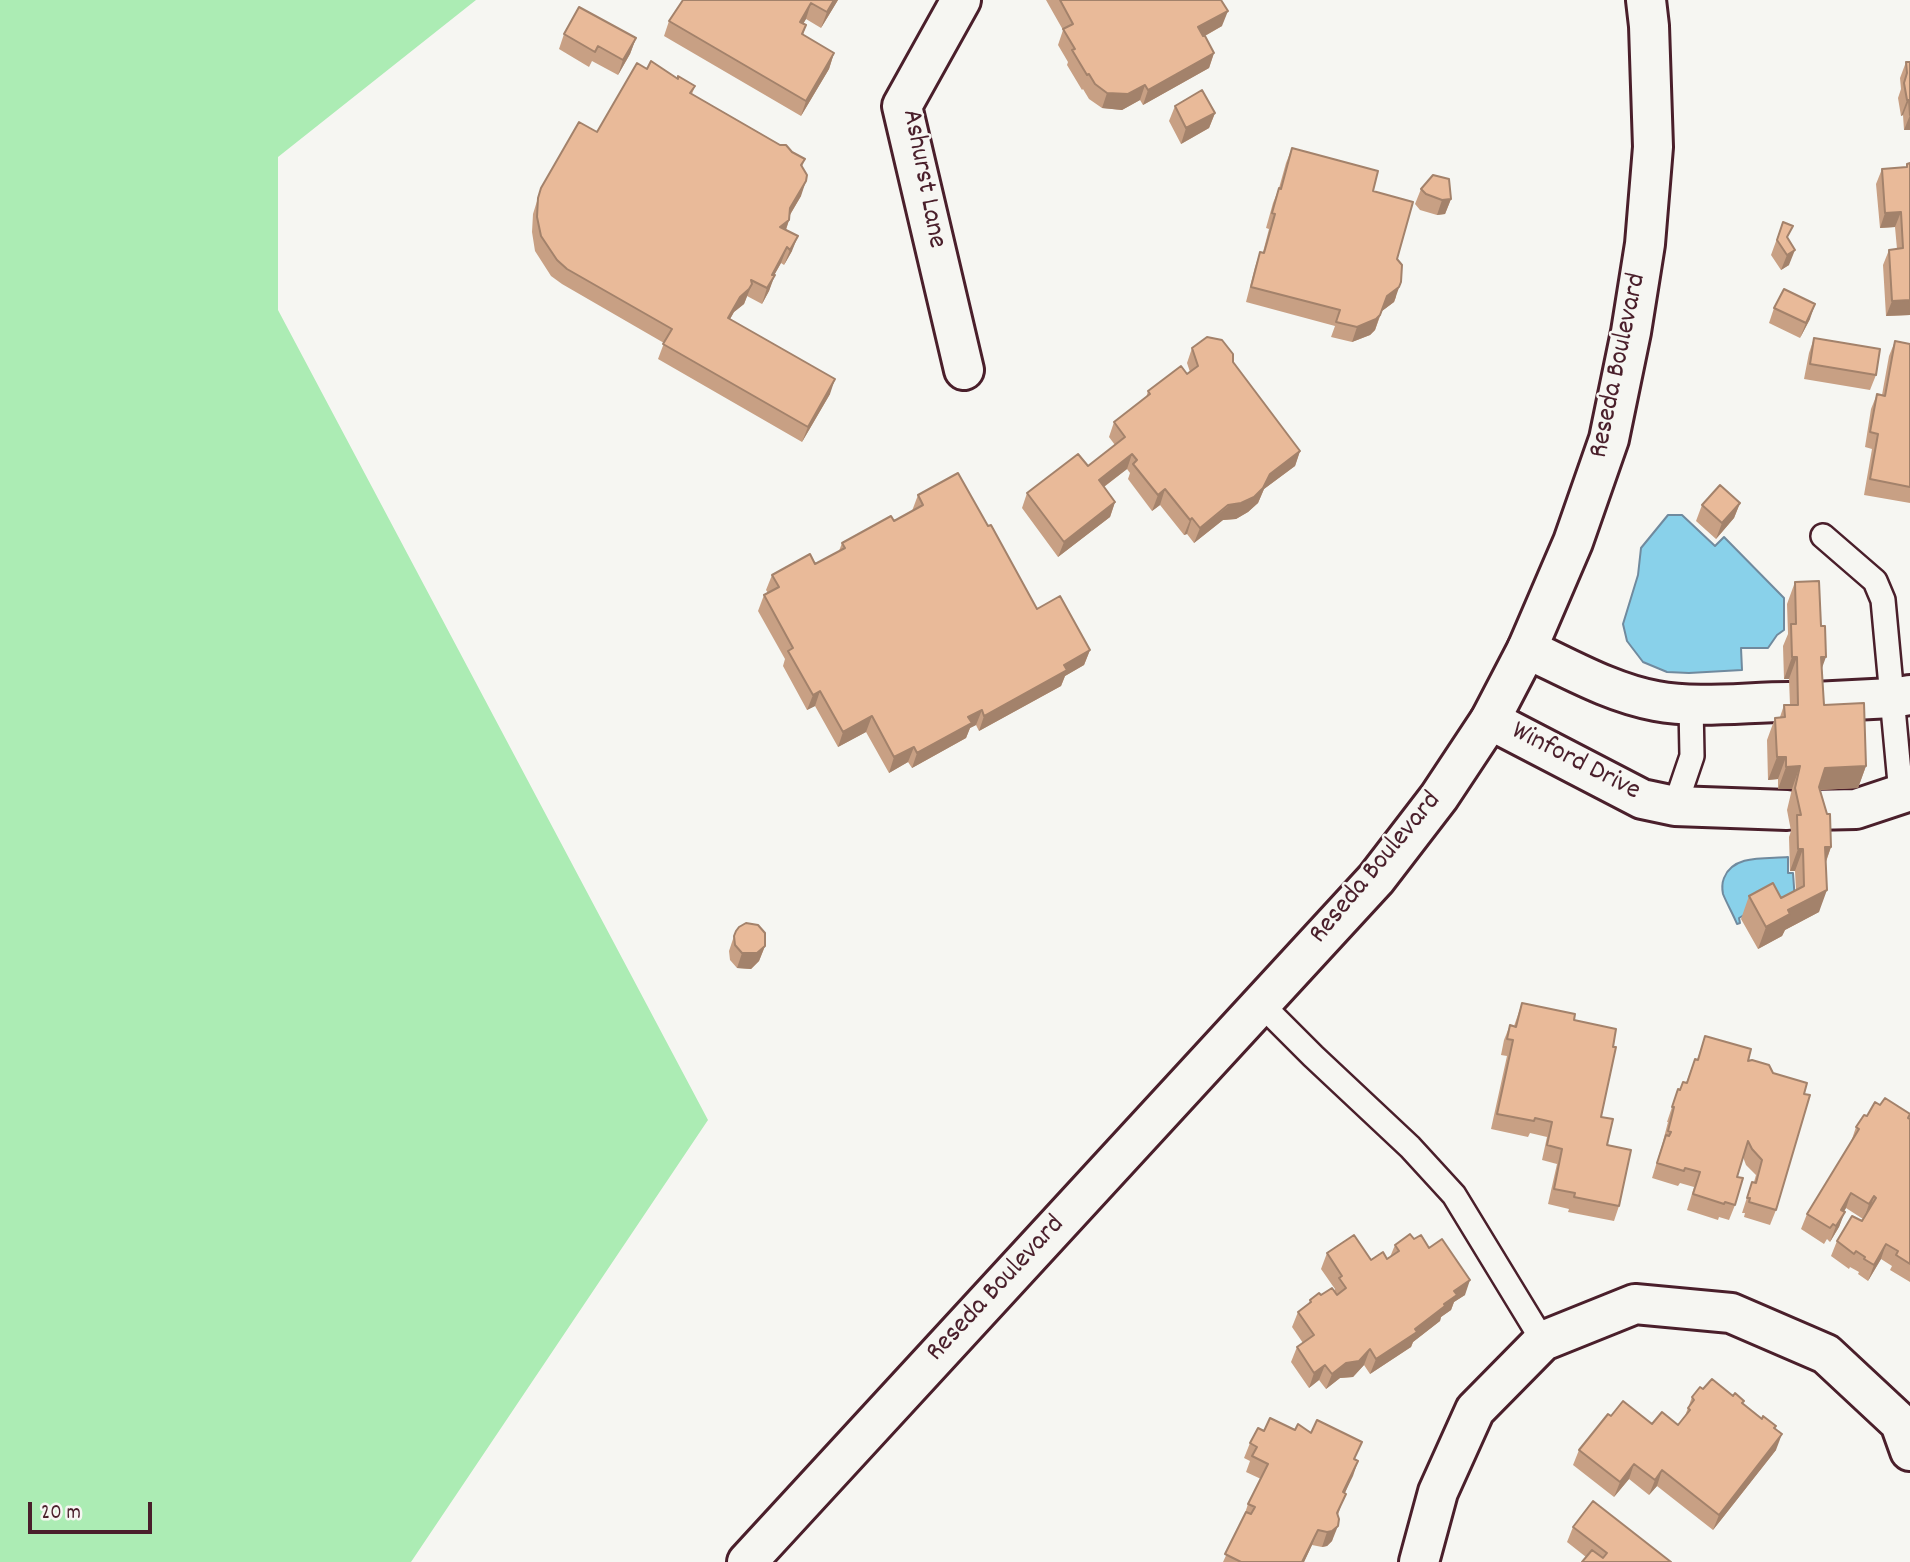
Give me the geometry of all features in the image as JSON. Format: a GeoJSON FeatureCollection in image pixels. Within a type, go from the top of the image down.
{"type":"FeatureCollection","features":[{"type":"Feature","properties":{"kind":"street","name":"Ashurst Lane"},"geometry":{"type":"LineString","coordinates":[[961,0],[902,106],[964,370]]}},
{"type":"Feature","properties":{"kind":"street","name":"Reseda Boulevard"},"geometry":{"type":"LineString","coordinates":[[747,1562],[1376,879],[1439,796],[1490,720],[1527,649],[1573,542],[1609,439],[1631,332],[1645,244],[1653,147],[1646,0]]}},
{"type":"Feature","properties":{"kind":"street"},"geometry":{"type":"LineString","coordinates":[[1527,649],[1623,693],[1656,701],[1691,705],[1901,696]]}},
{"type":"Feature","properties":{"kind":"street","name":"Winford Drive"},"geometry":{"type":"LineString","coordinates":[[1490,720],[1642,799],[1675,806],[1856,809],[1905,793]]}},
{"type":"Feature","properties":{"kind":"street"},"geometry":{"type":"LineString","coordinates":[[1419,1562],[1438,1492],[1475,1410],[1543,1341],[1635,1304],[1731,1313],[1826,1354],[1900,1423],[1910,1451]]}},
{"type":"Feature","properties":{"kind":"lane"},"geometry":{"type":"LineString","coordinates":[[1823,536],[1875,581],[1883,600],[1901,696],[1905,793]]}},
{"type":"Feature","properties":{"kind":"lane"},"geometry":{"type":"LineString","coordinates":[[1675,806],[1692,756],[1691,705]]}},
{"type":"Feature","properties":{"kind":"lane"},"geometry":{"type":"LineString","coordinates":[[1260,1003],[1410,1147],[1454,1195],[1543,1341]]}},
{"type":"Feature","properties":{"kind":"green space"},"geometry":{"type":"Polygon","coordinates":[[[0,0],[476,0],[278,157],[278,310],[708,1120],[411,1562],[0,1562],[0,0]]]}},
{"type":"Feature","properties":{"kind":"water"},"geometry":{"type":"Polygon","coordinates":[[[1668,515],[1682,515],[1715,546],[1724,537],[1784,598],[1784,630],[1768,648],[1741,648],[1742,670],[1667,672],[1643,662],[1627,641],[1623,624],[1638,575],[1641,548],[1668,515]]]}},
{"type":"Feature","properties":{"kind":"water"},"geometry":{"type":"Polygon","coordinates":[[[1788,857],[1788,873],[1793,873],[1795,901],[1765,903],[1739,918],[1740,923],[1737,924],[1722,886],[1728,870],[1751,859],[1788,857]]]}},
{"type":"Feature","properties":{"kind":"building"},"geometry":{"type":"Polygon","coordinates":[[[683,0],[834,0],[827,12],[811,3],[800,22],[806,25],[802,34],[834,53],[806,101],[669,21],[683,0]]]}},
{"type":"Feature","properties":{"kind":"building"},"geometry":{"type":"Polygon","coordinates":[[[1060,0],[1221,0],[1228,11],[1198,27],[1214,53],[1148,90],[1145,85],[1128,94],[1107,93],[1087,75],[1072,50],[1075,49],[1063,29],[1073,24],[1060,0]]]}},
{"type":"Feature","properties":{"kind":"building"},"geometry":{"type":"Polygon","coordinates":[[[579,7],[636,38],[623,60],[598,46],[595,52],[564,34],[579,7]]]}},
{"type":"Feature","properties":{"kind":"building"},"geometry":{"type":"Polygon","coordinates":[[[651,61],[678,79],[678,76],[695,86],[690,93],[780,145],[786,145],[805,159],[801,165],[807,175],[806,181],[790,208],[789,220],[780,227],[798,236],[790,250],[787,247],[767,288],[751,280],[749,289],[740,297],[728,318],[835,379],[808,427],[663,344],[672,329],[567,269],[557,260],[541,236],[537,217],[541,188],[579,122],[597,132],[637,63],[647,69],[651,61]]]}},
{"type":"Feature","properties":{"kind":"building"},"geometry":{"type":"Polygon","coordinates":[[[1906,62],[1910,62],[1910,115],[1904,83],[1906,62]]]}},
{"type":"Feature","properties":{"kind":"building"},"geometry":{"type":"Polygon","coordinates":[[[1202,90],[1215,113],[1186,128],[1175,106],[1202,90]]]}},
{"type":"Feature","properties":{"kind":"building"},"geometry":{"type":"Polygon","coordinates":[[[1292,148],[1378,171],[1373,191],[1413,202],[1397,259],[1402,265],[1401,282],[1399,287],[1387,296],[1376,319],[1357,327],[1336,322],[1340,310],[1251,287],[1260,252],[1264,253],[1275,214],[1272,213],[1292,148]]]}},
{"type":"Feature","properties":{"kind":"building"},"geometry":{"type":"Polygon","coordinates":[[[1910,163],[1910,300],[1892,301],[1889,250],[1903,248],[1901,212],[1885,213],[1882,169],[1907,167],[1910,163]]]}},
{"type":"Feature","properties":{"kind":"building"},"geometry":{"type":"Polygon","coordinates":[[[1433,175],[1449,179],[1451,199],[1442,200],[1426,194],[1421,189],[1433,175]]]}},
{"type":"Feature","properties":{"kind":"building"},"geometry":{"type":"Polygon","coordinates":[[[1783,222],[1793,226],[1787,237],[1795,250],[1787,255],[1777,240],[1783,222]]]}},
{"type":"Feature","properties":{"kind":"building"},"geometry":{"type":"Polygon","coordinates":[[[1784,289],[1815,304],[1806,323],[1774,308],[1784,289]]]}},
{"type":"Feature","properties":{"kind":"building"},"geometry":{"type":"Polygon","coordinates":[[[1207,337],[1222,340],[1233,354],[1233,362],[1300,451],[1270,474],[1263,488],[1254,497],[1228,505],[1200,528],[1165,489],[1158,495],[1133,464],[1137,460],[1132,454],[1099,480],[1115,502],[1064,542],[1027,493],[1078,454],[1088,466],[1125,437],[1114,422],[1181,366],[1187,374],[1198,366],[1192,348],[1207,337]]]}},
{"type":"Feature","properties":{"kind":"building"},"geometry":{"type":"Polygon","coordinates":[[[1814,338],[1880,349],[1876,375],[1810,364],[1814,338]]]}},
{"type":"Feature","properties":{"kind":"building"},"geometry":{"type":"Polygon","coordinates":[[[1895,341],[1910,344],[1910,487],[1870,479],[1878,434],[1870,432],[1877,394],[1885,396],[1895,341]]]}},
{"type":"Feature","properties":{"kind":"building"},"geometry":{"type":"Polygon","coordinates":[[[958,473],[988,526],[991,525],[1037,609],[1060,596],[1090,650],[1064,665],[1067,670],[984,716],[982,710],[968,717],[972,723],[917,753],[914,747],[894,757],[872,716],[843,732],[820,691],[813,695],[788,651],[793,648],[764,595],[779,587],[772,575],[810,554],[815,564],[845,548],[842,543],[891,516],[894,521],[923,505],[918,495],[958,473]]]}},
{"type":"Feature","properties":{"kind":"building"},"geometry":{"type":"Polygon","coordinates":[[[1720,485],[1740,503],[1722,523],[1702,505],[1720,485]]]}},
{"type":"Feature","properties":{"kind":"building"},"geometry":{"type":"Polygon","coordinates":[[[1819,581],[1821,626],[1825,626],[1826,657],[1821,657],[1824,705],[1864,703],[1866,766],[1825,768],[1819,787],[1827,814],[1830,814],[1831,847],[1825,847],[1827,890],[1788,910],[1790,914],[1766,927],[1749,896],[1773,883],[1781,898],[1804,886],[1803,849],[1798,849],[1797,815],[1801,815],[1795,788],[1800,766],[1786,767],[1786,757],[1777,757],[1775,718],[1785,717],[1784,705],[1798,705],[1797,657],[1792,657],[1791,624],[1796,624],[1795,582],[1819,581]]]}},
{"type":"Feature","properties":{"kind":"building"},"geometry":{"type":"Polygon","coordinates":[[[746,923],[758,925],[765,933],[765,946],[757,953],[742,953],[735,945],[736,931],[746,923]]]}},
{"type":"Feature","properties":{"kind":"building"},"geometry":{"type":"Polygon","coordinates":[[[1522,1003],[1575,1014],[1574,1020],[1616,1029],[1613,1047],[1616,1047],[1601,1117],[1613,1119],[1607,1145],[1631,1150],[1619,1206],[1574,1197],[1575,1193],[1554,1189],[1562,1149],[1547,1145],[1552,1122],[1497,1114],[1513,1040],[1507,1039],[1510,1025],[1516,1027],[1522,1003]]]}},
{"type":"Feature","properties":{"kind":"building"},"geometry":{"type":"Polygon","coordinates":[[[1705,1036],[1751,1049],[1748,1061],[1769,1065],[1773,1073],[1807,1083],[1804,1094],[1810,1095],[1776,1210],[1749,1202],[1750,1198],[1747,1198],[1752,1182],[1756,1183],[1762,1160],[1748,1141],[1737,1177],[1743,1178],[1735,1205],[1693,1194],[1700,1172],[1685,1168],[1684,1171],[1657,1163],[1666,1135],[1669,1136],[1671,1132],[1668,1131],[1678,1089],[1680,1090],[1683,1082],[1687,1083],[1705,1036]]]}},
{"type":"Feature","properties":{"kind":"building"},"geometry":{"type":"Polygon","coordinates":[[[1885,1098],[1910,1114],[1910,1264],[1896,1255],[1898,1251],[1886,1244],[1874,1265],[1837,1241],[1852,1216],[1862,1221],[1876,1198],[1874,1196],[1869,1204],[1851,1193],[1841,1210],[1845,1212],[1836,1226],[1833,1224],[1830,1228],[1807,1214],[1859,1129],[1856,1127],[1864,1115],[1867,1116],[1875,1102],[1880,1105],[1885,1098]]]}},
{"type":"Feature","properties":{"kind":"building"},"geometry":{"type":"Polygon","coordinates":[[[1410,1234],[1414,1239],[1421,1235],[1429,1248],[1442,1239],[1470,1280],[1454,1291],[1457,1295],[1444,1304],[1445,1306],[1415,1329],[1417,1332],[1376,1359],[1370,1349],[1359,1361],[1346,1363],[1332,1374],[1325,1365],[1314,1373],[1297,1347],[1314,1335],[1298,1312],[1319,1293],[1321,1295],[1332,1288],[1337,1295],[1346,1288],[1339,1278],[1342,1276],[1327,1253],[1354,1235],[1371,1260],[1383,1252],[1387,1259],[1399,1251],[1395,1245],[1410,1234]]]}},
{"type":"Feature","properties":{"kind":"building"},"geometry":{"type":"Polygon","coordinates":[[[1712,1379],[1733,1396],[1735,1393],[1744,1401],[1742,1403],[1776,1426],[1774,1428],[1782,1434],[1719,1515],[1662,1470],[1655,1480],[1634,1464],[1620,1482],[1579,1450],[1608,1414],[1611,1416],[1623,1401],[1652,1424],[1662,1412],[1678,1425],[1690,1410],[1688,1408],[1694,1400],[1692,1397],[1712,1379]]]}},
{"type":"Feature","properties":{"kind":"building"},"geometry":{"type":"Polygon","coordinates":[[[1270,1418],[1295,1430],[1298,1424],[1311,1433],[1317,1420],[1362,1442],[1354,1459],[1358,1461],[1343,1492],[1346,1494],[1337,1513],[1338,1526],[1327,1532],[1318,1530],[1302,1562],[1241,1562],[1225,1554],[1246,1512],[1251,1514],[1255,1507],[1248,1504],[1268,1464],[1252,1456],[1257,1447],[1250,1443],[1258,1428],[1264,1431],[1270,1418]]]}},
{"type":"Feature","properties":{"kind":"building"},"geometry":{"type":"Polygon","coordinates":[[[1593,1501],[1671,1562],[1582,1562],[1592,1550],[1603,1558],[1607,1553],[1573,1527],[1593,1501]]]}}]}
